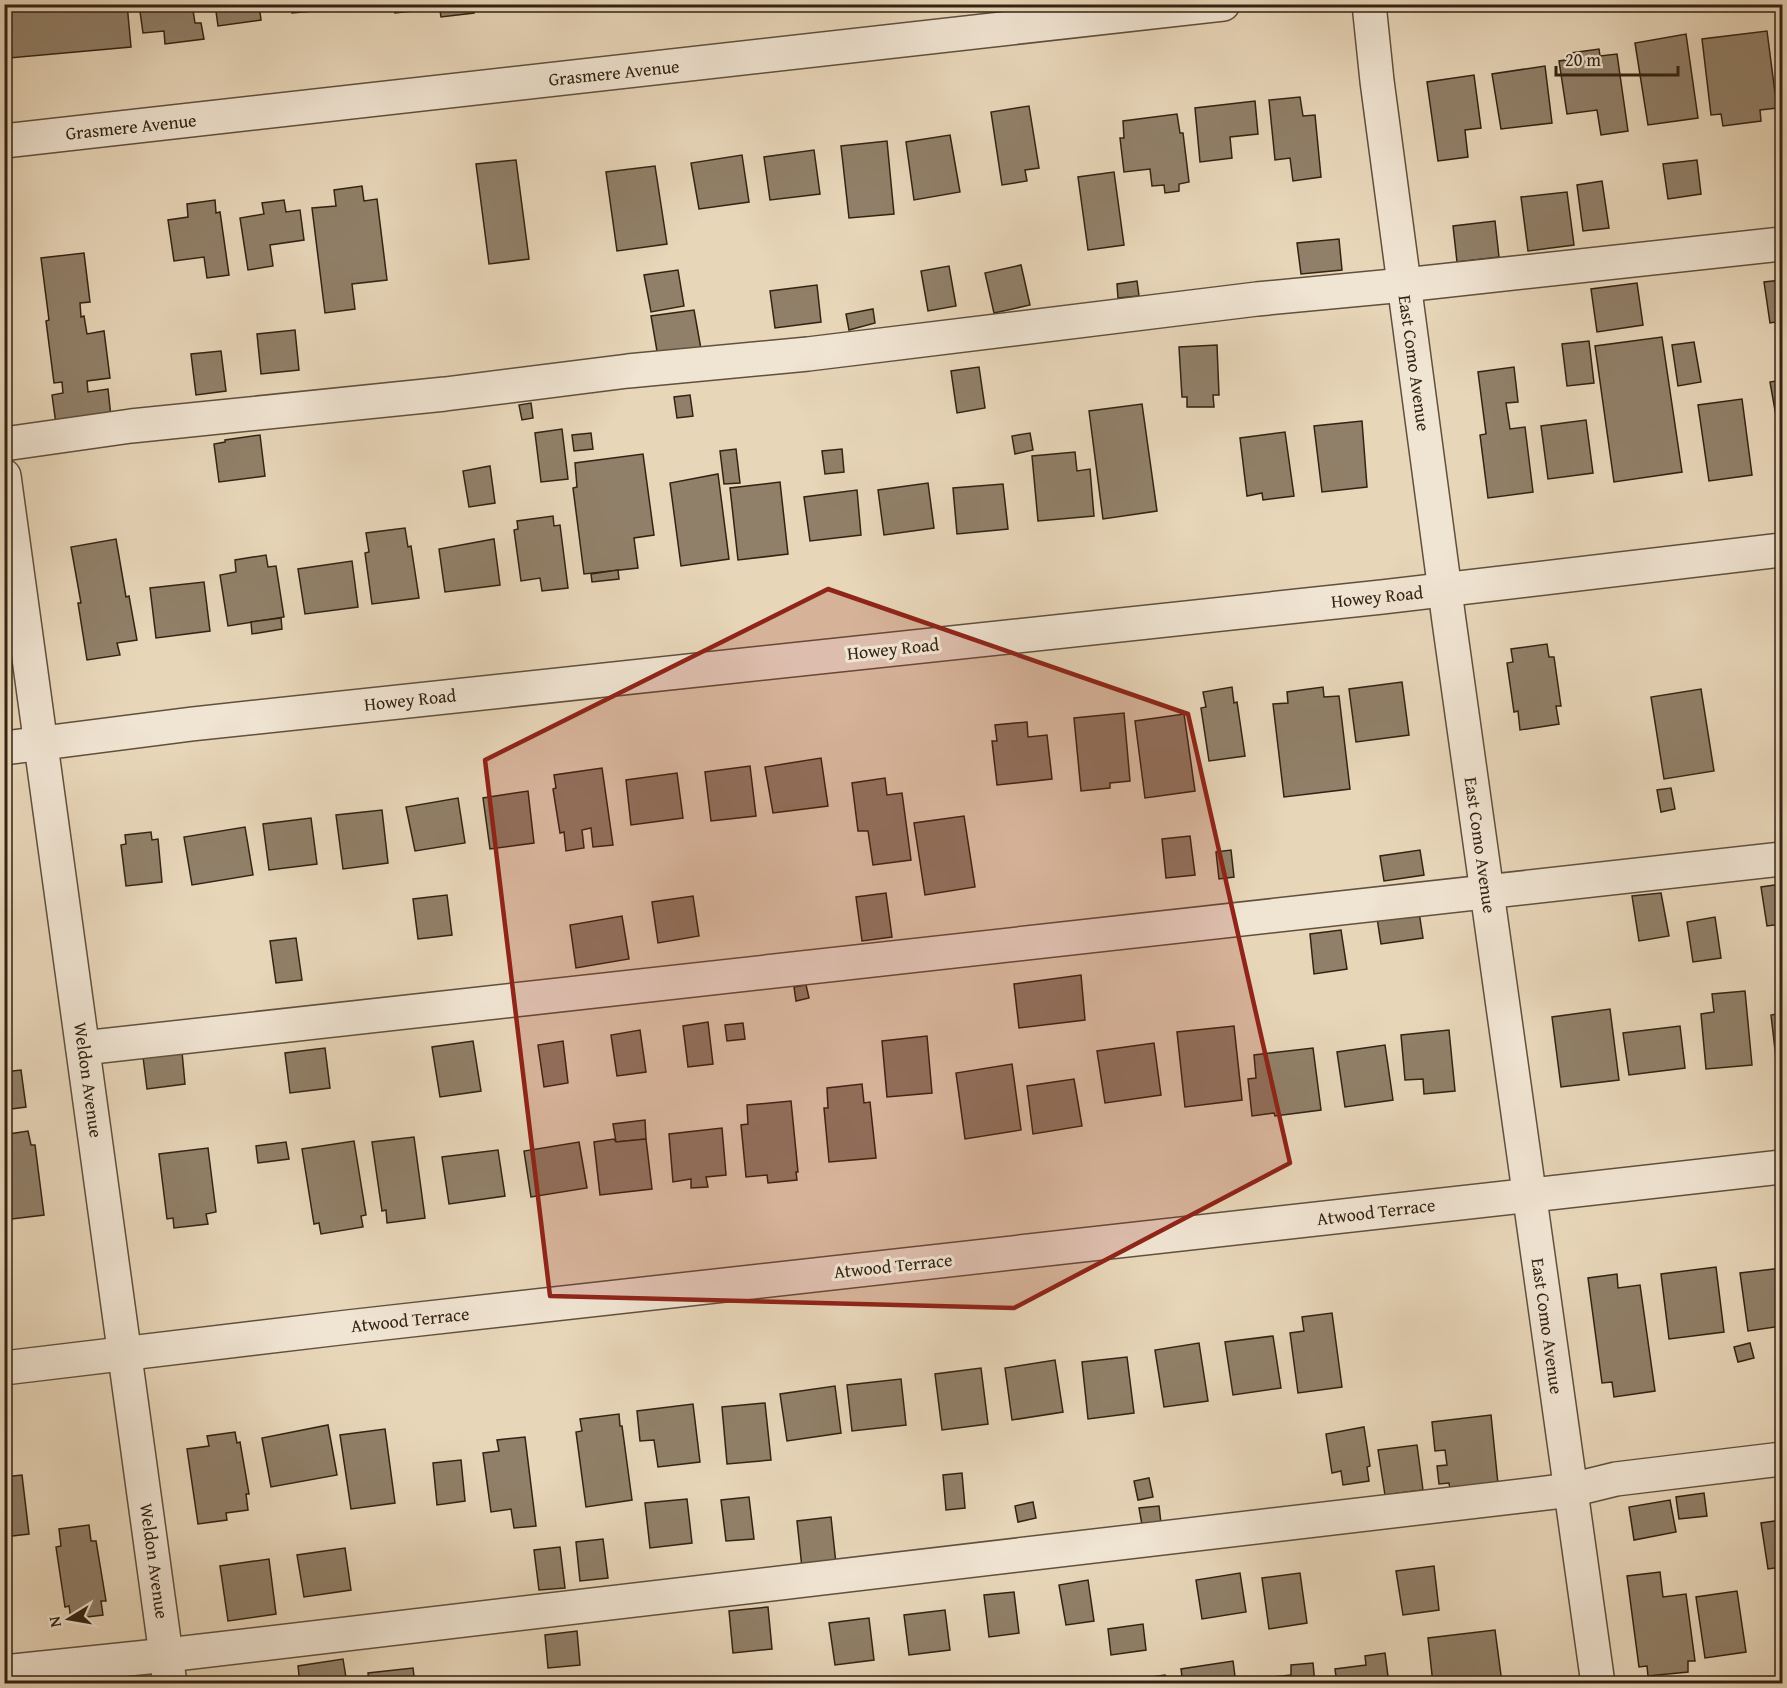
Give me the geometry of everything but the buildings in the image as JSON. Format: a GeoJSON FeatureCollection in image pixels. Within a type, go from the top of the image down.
{"type":"FeatureCollection","features":[{"type":"Feature","properties":{"kind":"street","name":"Grasmere Avenue"},"geometry":{"type":"LineString","coordinates":[[4,141],[1223,4]]}},
{"type":"Feature","properties":{"kind":"street","name":"East Como Avenue"},"geometry":{"type":"LineString","coordinates":[[1370,4],[1377,81],[1486,892],[1598,1683]]}},
{"type":"Feature","properties":{"kind":"street"},"geometry":{"type":"LineString","coordinates":[[4,444],[131,426],[445,394],[628,371],[808,354],[1257,299],[1782,244]]}},
{"type":"Feature","properties":{"kind":"street","name":"Weldon Avenue"},"geometry":{"type":"LineString","coordinates":[[4,476],[169,1669]]}},
{"type":"Feature","properties":{"kind":"street","name":"Howey Road"},"geometry":{"type":"LineString","coordinates":[[4,748],[204,723],[1445,590],[1782,550]]}},
{"type":"Feature","properties":{"kind":"street"},"geometry":{"type":"LineString","coordinates":[[83,1048],[1782,858]]}},
{"type":"Feature","properties":{"kind":"street","name":"Atwood Terrace"},"geometry":{"type":"LineString","coordinates":[[4,1368],[359,1326],[1782,1167]]}},
{"type":"Feature","properties":{"kind":"street"},"geometry":{"type":"LineString","coordinates":[[4,1672],[169,1669],[1571,1490],[1616,1479],[1782,1459]]}},
{"type":"Feature","properties":{"kind":"highlighted area"},"geometry":{"type":"Polygon","coordinates":[[[828,589],[1188,714],[1290,1163],[1014,1308],[550,1296],[485,760],[828,589]]]}}]}
